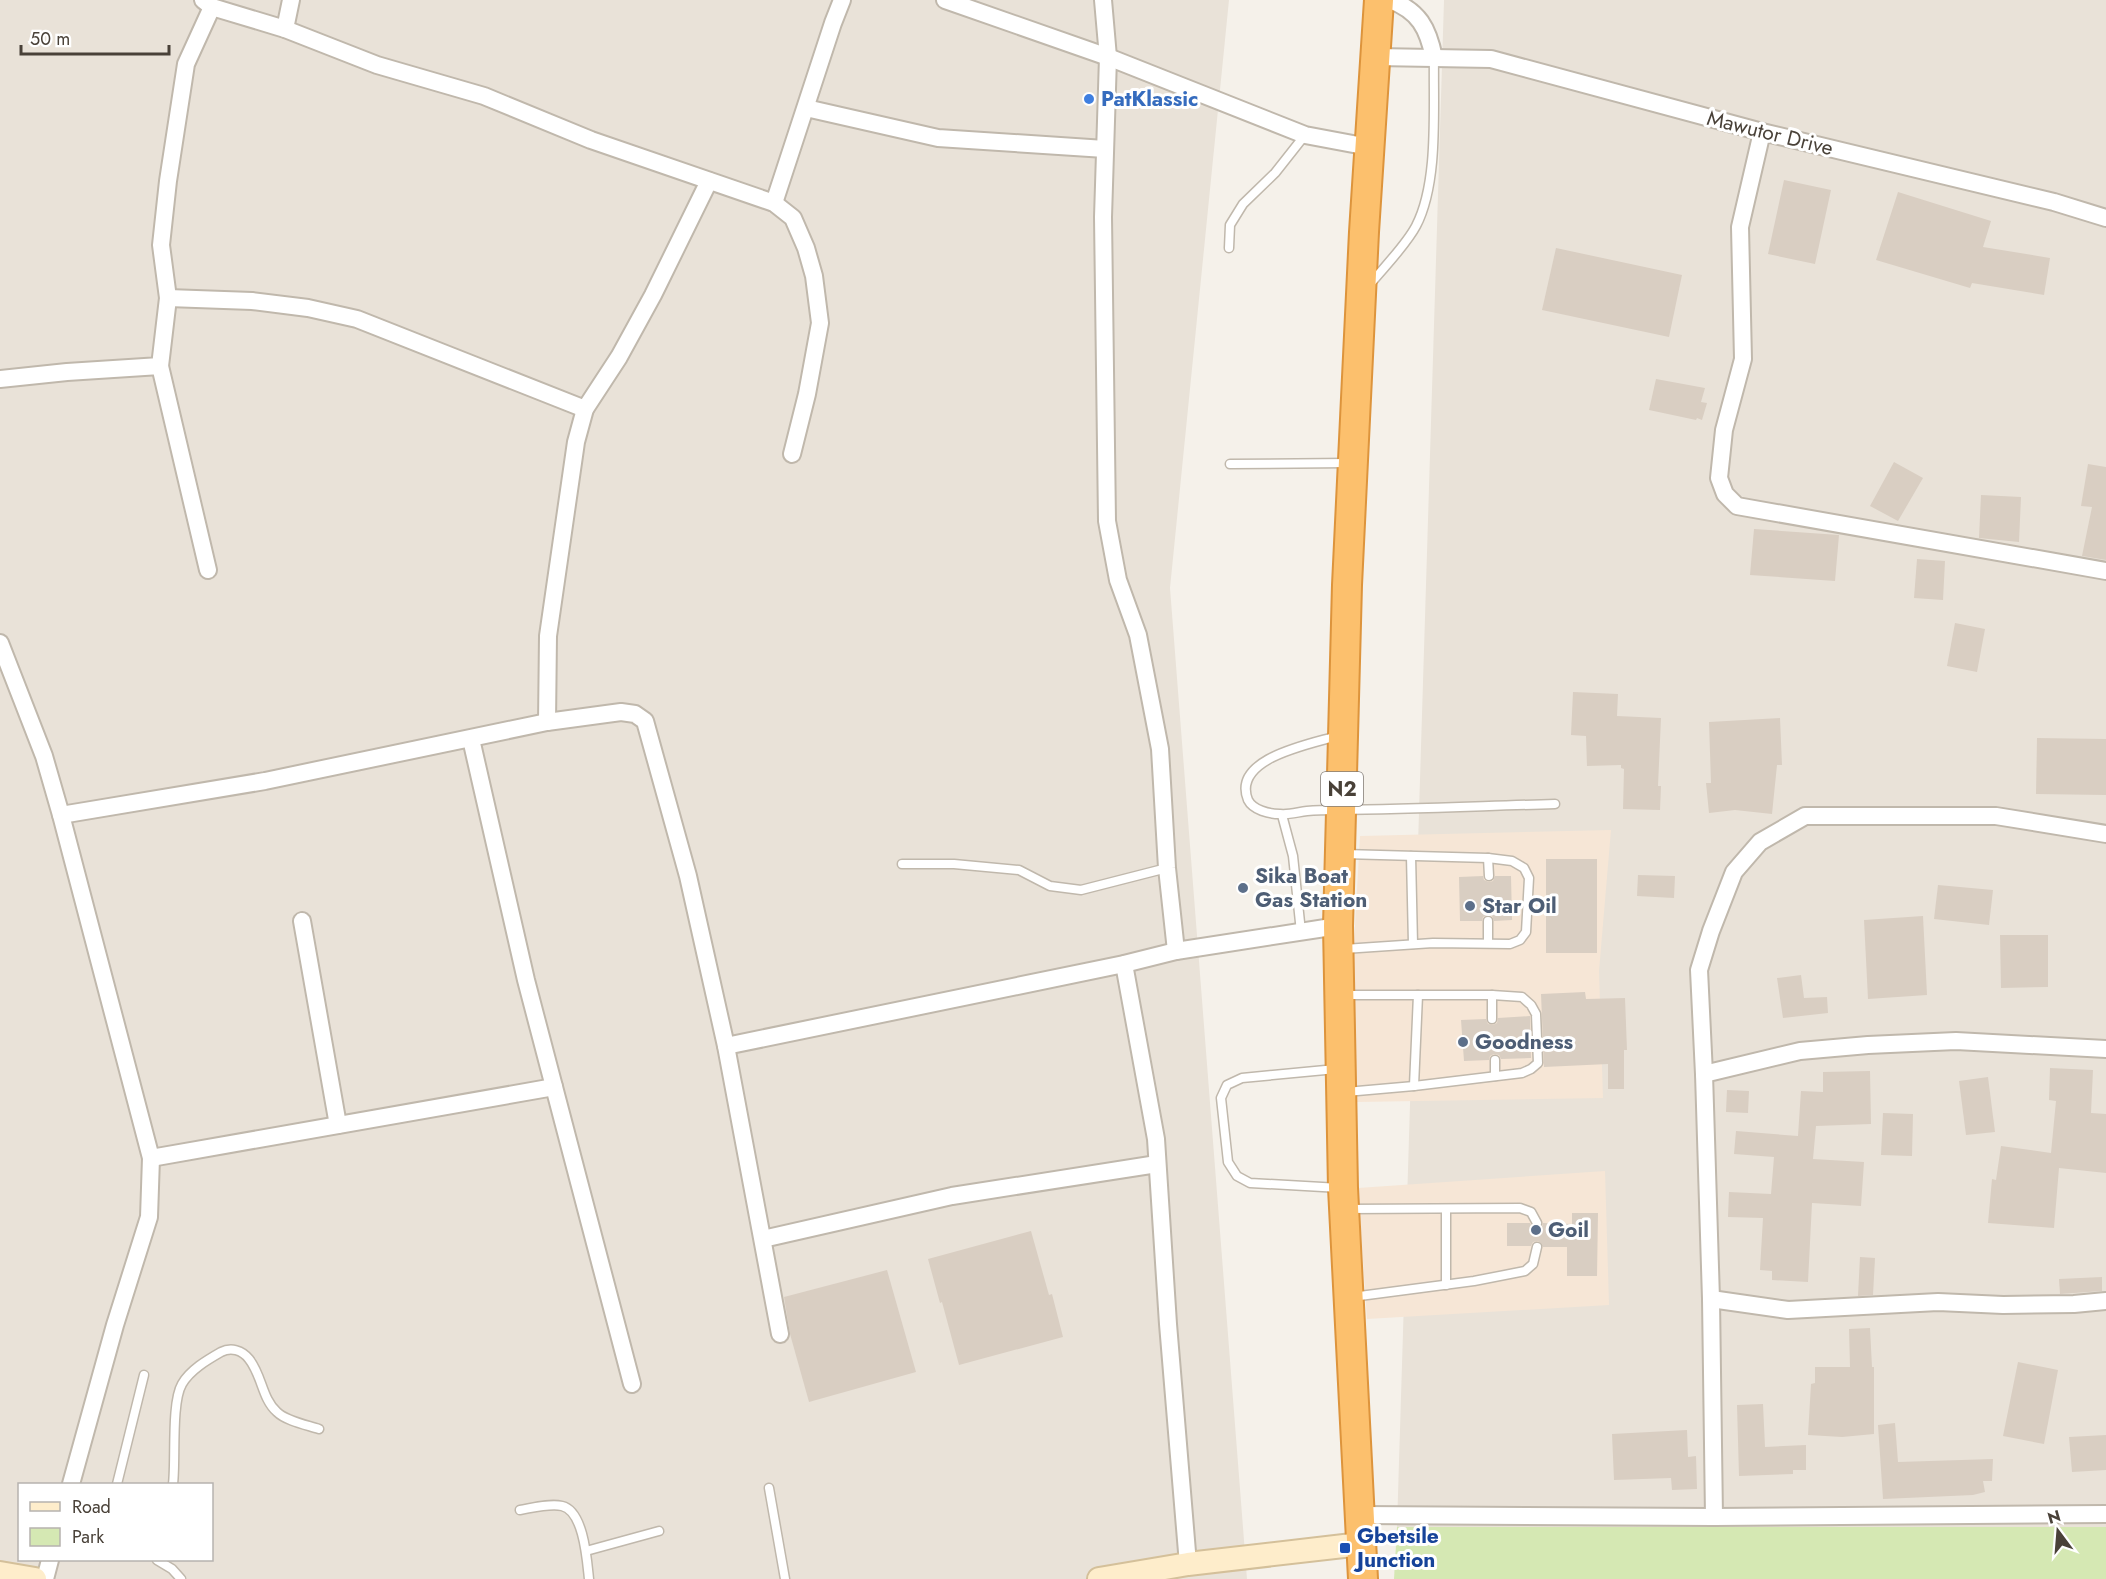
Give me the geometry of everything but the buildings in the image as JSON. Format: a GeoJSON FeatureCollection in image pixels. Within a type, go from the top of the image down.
{"type":"FeatureCollection","features":[{"type":"Feature","properties":{"kind":"highway","name":"N2"},"geometry":{"type":"LineString","coordinates":[[1363,1579],[1344,1198],[1339,938],[1347,585],[1369,147],[1379,0]]}},
{"type":"Feature","properties":{"kind":"street"},"geometry":{"type":"LineString","coordinates":[[285,29],[291,0]]}},
{"type":"Feature","properties":{"kind":"street"},"geometry":{"type":"LineString","coordinates":[[774,203],[842,0]]}},
{"type":"Feature","properties":{"kind":"street"},"geometry":{"type":"LineString","coordinates":[[945,0],[1108,57],[1305,135],[1369,147]]}},
{"type":"Feature","properties":{"kind":"street"},"geometry":{"type":"LineString","coordinates":[[1103,0],[1108,57],[1103,228],[1107,521],[1118,580],[1138,635],[1160,749],[1167,868],[1176,951]]}},
{"type":"Feature","properties":{"kind":"street"},"geometry":{"type":"LineString","coordinates":[[1390,0],[1413,12],[1423,25],[1434,58]]}},
{"type":"Feature","properties":{"kind":"street"},"geometry":{"type":"LineString","coordinates":[[208,570],[160,366],[168,298],[161,246],[168,181],[186,64],[208,3],[285,29],[377,65],[484,96],[591,140],[774,203],[794,218],[814,276],[820,322],[807,394],[792,454]]}},
{"type":"Feature","properties":{"kind":"street","name":"Mawutor Drive"},"geometry":{"type":"LineString","coordinates":[[1376,57],[1491,59],[1762,132],[2054,202],[2106,218]]}},
{"type":"Feature","properties":{"kind":"street"},"geometry":{"type":"LineString","coordinates":[[806,108],[939,138],[1105,149]]}},
{"type":"Feature","properties":{"kind":"street"},"geometry":{"type":"LineString","coordinates":[[1762,132],[1740,227],[1743,359],[1724,430],[1719,478],[1725,494],[1737,507],[2106,571]]}},
{"type":"Feature","properties":{"kind":"street"},"geometry":{"type":"LineString","coordinates":[[547,722],[548,636],[576,442],[585,409],[619,357],[648,305],[709,181]]}},
{"type":"Feature","properties":{"kind":"street"},"geometry":{"type":"LineString","coordinates":[[168,298],[252,301],[308,308],[357,319],[585,409]]}},
{"type":"Feature","properties":{"kind":"street"},"geometry":{"type":"LineString","coordinates":[[0,379],[160,366]]}},
{"type":"Feature","properties":{"kind":"street"},"geometry":{"type":"LineString","coordinates":[[0,643],[44,756],[62,814],[151,1158],[148,1217],[71,1483]]}},
{"type":"Feature","properties":{"kind":"street"},"geometry":{"type":"LineString","coordinates":[[62,814],[265,781],[547,722],[621,712],[634,714],[645,721],[688,876],[726,1046],[780,1334]]}},
{"type":"Feature","properties":{"kind":"street"},"geometry":{"type":"LineString","coordinates":[[471,739],[526,980],[632,1384]]}},
{"type":"Feature","properties":{"kind":"street"},"geometry":{"type":"LineString","coordinates":[[1713,1517],[1711,1299],[1699,970],[1711,931],[1734,872],[1760,842],[1805,816],[1996,816],[2106,834]]}},
{"type":"Feature","properties":{"kind":"street"},"geometry":{"type":"LineString","coordinates":[[302,921],[338,1125]]}},
{"type":"Feature","properties":{"kind":"street"},"geometry":{"type":"LineString","coordinates":[[726,1046],[1124,964],[1176,951],[1301,932],[1339,938]]}},
{"type":"Feature","properties":{"kind":"street"},"geometry":{"type":"LineString","coordinates":[[1124,964],[1156,1139],[1168,1324],[1197,1568]]}},
{"type":"Feature","properties":{"kind":"street"},"geometry":{"type":"LineString","coordinates":[[1704,1074],[1800,1051],[1868,1044],[1956,1041],[2106,1049]]}},
{"type":"Feature","properties":{"kind":"street"},"geometry":{"type":"LineString","coordinates":[[151,1158],[554,1087]]}},
{"type":"Feature","properties":{"kind":"street"},"geometry":{"type":"LineString","coordinates":[[763,1239],[952,1196],[1157,1164]]}},
{"type":"Feature","properties":{"kind":"street"},"geometry":{"type":"LineString","coordinates":[[1711,1299],[1737,1305],[1788,1310],[1938,1302],[2003,1305],[2106,1301]]}},
{"type":"Feature","properties":{"kind":"street"},"geometry":{"type":"LineString","coordinates":[[1359,1515],[1713,1517],[2106,1514]]}},
{"type":"Feature","properties":{"kind":"street"},"geometry":{"type":"LineString","coordinates":[[1099,1579],[1197,1568],[1360,1544]]}},
{"type":"Feature","properties":{"kind":"street"},"geometry":{"type":"LineString","coordinates":[[45,1579],[50,1561]]}},
{"type":"Feature","properties":{"kind":"street"},"geometry":{"type":"LineString","coordinates":[[0,1573],[35,1579]]}},
{"type":"Feature","properties":{"kind":"lane"},"geometry":{"type":"LineString","coordinates":[[1361,296],[1415,228],[1425,207],[1431,164],[1434,58]]}},
{"type":"Feature","properties":{"kind":"lane"},"geometry":{"type":"LineString","coordinates":[[1229,248],[1230,225],[1243,204],[1275,173],[1305,135]]}},
{"type":"Feature","properties":{"kind":"lane"},"geometry":{"type":"LineString","coordinates":[[1230,464],[1353,463]]}},
{"type":"Feature","properties":{"kind":"lane"},"geometry":{"type":"LineString","coordinates":[[1343,734],[1281,753],[1260,763],[1248,777],[1245,789],[1249,803],[1263,812],[1282,815],[1307,811],[1555,804]]}},
{"type":"Feature","properties":{"kind":"lane"},"geometry":{"type":"LineString","coordinates":[[1282,815],[1293,856],[1301,932]]}},
{"type":"Feature","properties":{"kind":"lane"},"geometry":{"type":"LineString","coordinates":[[1339,938],[1413,944],[1510,944],[1520,940],[1526,932],[1529,878],[1524,868],[1512,861],[1488,858],[1340,854]]}},
{"type":"Feature","properties":{"kind":"lane"},"geometry":{"type":"LineString","coordinates":[[1411,856],[1413,944]]}},
{"type":"Feature","properties":{"kind":"lane"},"geometry":{"type":"LineString","coordinates":[[1488,858],[1489,876]]}},
{"type":"Feature","properties":{"kind":"lane"},"geometry":{"type":"LineString","coordinates":[[902,864],[954,864],[1019,870],[1050,885],[1082,890],[1167,868]]}},
{"type":"Feature","properties":{"kind":"lane"},"geometry":{"type":"LineString","coordinates":[[1488,921],[1488,944]]}},
{"type":"Feature","properties":{"kind":"lane"},"geometry":{"type":"LineString","coordinates":[[1340,995],[1522,997],[1531,1005],[1536,1014],[1538,1063],[1522,1073],[1414,1086],[1242,1078],[1227,1085],[1221,1098],[1228,1162],[1237,1176],[1250,1183],[1344,1198],[1446,1209],[1520,1208],[1531,1212],[1537,1223]]}},
{"type":"Feature","properties":{"kind":"lane"},"geometry":{"type":"LineString","coordinates":[[1414,1086],[1418,995]]}},
{"type":"Feature","properties":{"kind":"lane"},"geometry":{"type":"LineString","coordinates":[[1492,996],[1492,1018]]}},
{"type":"Feature","properties":{"kind":"lane"},"geometry":{"type":"LineString","coordinates":[[1495,1060],[1495,1076]]}},
{"type":"Feature","properties":{"kind":"lane"},"geometry":{"type":"LineString","coordinates":[[1446,1209],[1446,1285]]}},
{"type":"Feature","properties":{"kind":"lane"},"geometry":{"type":"LineString","coordinates":[[1349,1297],[1446,1285],[1525,1271],[1533,1264],[1537,1246]]}},
{"type":"Feature","properties":{"kind":"lane"},"geometry":{"type":"LineString","coordinates":[[172,1483],[181,1386],[190,1374],[227,1349],[238,1350],[248,1358],[277,1413],[319,1430]]}},
{"type":"Feature","properties":{"kind":"lane"},"geometry":{"type":"LineString","coordinates":[[117,1483],[144,1375]]}},
{"type":"Feature","properties":{"kind":"lane"},"geometry":{"type":"LineString","coordinates":[[770,1488],[785,1579]]}},
{"type":"Feature","properties":{"kind":"lane"},"geometry":{"type":"LineString","coordinates":[[519,1510],[562,1506],[572,1511],[580,1527],[586,1551],[589,1579]]}},
{"type":"Feature","properties":{"kind":"lane"},"geometry":{"type":"LineString","coordinates":[[586,1551],[659,1531]]}},
{"type":"Feature","properties":{"kind":"lane"},"geometry":{"type":"LineString","coordinates":[[160,1561],[182,1579]]}},
{"type":"Feature","properties":{"kind":"shaded area"},"geometry":{"type":"Polygon","coordinates":[[[0,0],[1229,0],[1170,588],[1247,1579],[0,1579],[0,0]]]}},
{"type":"Feature","properties":{"kind":"shaded area"},"geometry":{"type":"Polygon","coordinates":[[[1444,0],[2106,0],[2106,1527],[1397,1527],[1444,0]]]}},
{"type":"Feature","properties":{"kind":"shaded area"},"geometry":{"type":"Polygon","coordinates":[[[1611,830],[1599,971],[1603,1098],[1357,1102],[1352,979],[1360,836],[1611,830]]]}},
{"type":"Feature","properties":{"kind":"shaded area"},"geometry":{"type":"Polygon","coordinates":[[[1605,1171],[1609,1305],[1367,1319],[1358,1188],[1605,1171]]]}},
{"type":"Feature","properties":{"kind":"green space"},"geometry":{"type":"Polygon","coordinates":[[[1397,1527],[2106,1527],[2106,1579],[1394,1579],[1397,1527]]]}},
{"type":"Feature","properties":{"kind":"place","name":"PatKlassic"},"geometry":{"type":"Point","coordinates":[1089,99]}},
{"type":"Feature","properties":{"kind":"place","name":"Sika Boat Gas Station"},"geometry":{"type":"Point","coordinates":[1243,888]}},
{"type":"Feature","properties":{"kind":"place","name":"Star Oil"},"geometry":{"type":"Point","coordinates":[1470,906]}},
{"type":"Feature","properties":{"kind":"place","name":"Goodness"},"geometry":{"type":"Point","coordinates":[1463,1042]}},
{"type":"Feature","properties":{"kind":"place","name":"Goil"},"geometry":{"type":"Point","coordinates":[1536,1230]}},
{"type":"Feature","properties":{"kind":"place","name":"Gbetsile Junction"},"geometry":{"type":"Point","coordinates":[1345,1548]}}]}
